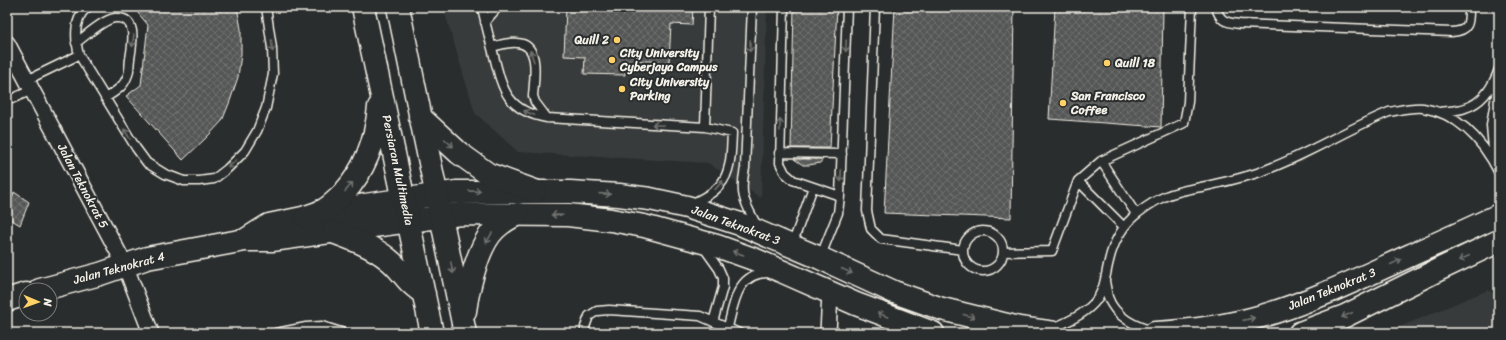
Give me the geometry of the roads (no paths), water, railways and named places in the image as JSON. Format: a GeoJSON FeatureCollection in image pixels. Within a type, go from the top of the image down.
{"type":"FeatureCollection","features":[{"type":"Feature","properties":{"kind":"main road","name":"Persiaran Multimedia"},"geometry":{"type":"LineString","coordinates":[[363,7],[432,333]]}},
{"type":"Feature","properties":{"kind":"main road"},"geometry":{"type":"LineString","coordinates":[[398,7],[464,330]]}},
{"type":"Feature","properties":{"kind":"main road"},"geometry":{"type":"LineString","coordinates":[[306,217],[324,210],[337,200],[350,187],[361,171],[371,149],[376,130],[381,90]]}},
{"type":"Feature","properties":{"kind":"main road"},"geometry":{"type":"LineString","coordinates":[[420,117],[459,153],[488,174],[535,191]]}},
{"type":"Feature","properties":{"kind":"main road","name":"Jalan Teknokrat 3"},"geometry":{"type":"LineString","coordinates":[[404,200],[472,191],[535,191],[650,199],[687,207],[718,216],[792,245],[894,292],[942,309],[1019,328],[1050,332]]}},
{"type":"Feature","properties":{"kind":"main road","name":"Jalan Teknokrat 4"},"geometry":{"type":"LineString","coordinates":[[245,240],[269,225],[365,205],[404,200]]}},
{"type":"Feature","properties":{"kind":"main road"},"geometry":{"type":"LineString","coordinates":[[441,216],[460,214],[568,216],[611,220],[644,226],[690,238],[756,260],[830,294],[908,325],[933,333]]}},
{"type":"Feature","properties":{"kind":"main road"},"geometry":{"type":"LineString","coordinates":[[464,330],[467,295],[480,253],[493,230],[508,218],[518,214]]}},
{"type":"Feature","properties":{"kind":"main road","name":"Jalan Teknokrat 3"},"geometry":{"type":"LineString","coordinates":[[1155,333],[1186,331],[1225,324],[1262,316],[1294,306],[1348,284],[1499,215]]}},
{"type":"Feature","properties":{"kind":"main road","name":"Jalan Teknokrat 4"},"geometry":{"type":"LineString","coordinates":[[58,285],[146,258],[245,240],[272,240],[441,216]]}},
{"type":"Feature","properties":{"kind":"main road"},"geometry":{"type":"LineString","coordinates":[[333,232],[366,245],[388,258],[408,280],[424,294]]}},
{"type":"Feature","properties":{"kind":"main road"},"geometry":{"type":"LineString","coordinates":[[1300,333],[1346,316],[1499,241]]}},
{"type":"Feature","properties":{"kind":"main road"},"geometry":{"type":"LineString","coordinates":[[7,300],[18,297]]}},
{"type":"Feature","properties":{"kind":"street","name":"Jalan Teknokrat 5"},"geometry":{"type":"LineString","coordinates":[[7,43],[12,62],[29,85],[125,265],[151,333]]}},
{"type":"Feature","properties":{"kind":"street"},"geometry":{"type":"LineString","coordinates":[[828,333],[830,294]]}},
{"type":"Feature","properties":{"kind":"lane"},"geometry":{"type":"LineString","coordinates":[[88,7],[80,13],[78,22],[76,43],[78,55],[147,163],[165,174],[184,181],[199,181],[214,178],[227,169],[245,151],[257,131],[266,108],[273,74],[272,48],[266,7]]}},
{"type":"Feature","properties":{"kind":"lane"},"geometry":{"type":"LineString","coordinates":[[482,7],[504,91],[522,110],[532,116],[705,127],[732,133],[747,134]]}},
{"type":"Feature","properties":{"kind":"lane"},"geometry":{"type":"LineString","coordinates":[[485,22],[498,7]]}},
{"type":"Feature","properties":{"kind":"lane"},"geometry":{"type":"LineString","coordinates":[[705,127],[709,7]]}},
{"type":"Feature","properties":{"kind":"lane"},"geometry":{"type":"LineString","coordinates":[[752,7],[747,134],[742,190],[743,198],[760,232]]}},
{"type":"Feature","properties":{"kind":"lane"},"geometry":{"type":"LineString","coordinates":[[784,7],[779,153],[780,163],[785,173],[793,180],[840,196]]}},
{"type":"Feature","properties":{"kind":"lane"},"geometry":{"type":"LineString","coordinates":[[820,258],[838,213],[840,196],[847,7]]}},
{"type":"Feature","properties":{"kind":"lane"},"geometry":{"type":"LineString","coordinates":[[875,7],[868,211],[871,229],[881,239],[963,250]]}},
{"type":"Feature","properties":{"kind":"lane"},"geometry":{"type":"LineString","coordinates":[[1003,252],[1052,251],[1078,181],[1101,161],[1184,123],[1188,102],[1192,7]]}},
{"type":"Feature","properties":{"kind":"lane"},"geometry":{"type":"LineString","coordinates":[[1216,7],[1220,17],[1226,22],[1240,24],[1460,32],[1466,28],[1469,20],[1469,7]]}},
{"type":"Feature","properties":{"kind":"lane"},"geometry":{"type":"LineString","coordinates":[[76,43],[108,20],[115,18],[124,19],[131,26],[134,33],[128,77],[116,91],[105,98]]}},
{"type":"Feature","properties":{"kind":"lane"},"geometry":{"type":"LineString","coordinates":[[492,47],[515,43],[522,44],[530,48],[534,58],[533,96],[535,102],[547,118]]}},
{"type":"Feature","properties":{"kind":"lane"},"geometry":{"type":"LineString","coordinates":[[7,101],[29,85],[78,55]]}},
{"type":"Feature","properties":{"kind":"lane"},"geometry":{"type":"LineString","coordinates":[[1439,112],[1464,109],[1475,104],[1483,98],[1491,86],[1499,69]]}},
{"type":"Feature","properties":{"kind":"lane"},"geometry":{"type":"LineString","coordinates":[[1494,163],[1491,125],[1499,77]]}},
{"type":"Feature","properties":{"kind":"lane"},"geometry":{"type":"LineString","coordinates":[[1050,332],[1082,313],[1093,304],[1100,294],[1105,281],[1109,261],[1115,243],[1124,227],[1136,214],[1167,195],[1258,173],[1288,161],[1389,112],[1421,108],[1439,112],[1454,119],[1468,129],[1480,142],[1499,173]]}},
{"type":"Feature","properties":{"kind":"lane"},"geometry":{"type":"LineString","coordinates":[[687,207],[711,193],[720,185],[726,175],[731,157],[732,133]]}},
{"type":"Feature","properties":{"kind":"lane"},"geometry":{"type":"LineString","coordinates":[[779,153],[842,154]]}},
{"type":"Feature","properties":{"kind":"lane"},"geometry":{"type":"LineString","coordinates":[[1101,161],[1136,214]]}},
{"type":"Feature","properties":{"kind":"lane"},"geometry":{"type":"LineString","coordinates":[[1078,181],[1124,227]]}},
{"type":"Feature","properties":{"kind":"lane"},"geometry":{"type":"LineString","coordinates":[[792,245],[813,187]]}},
{"type":"Feature","properties":{"kind":"lane"},"geometry":{"type":"LineString","coordinates":[[983,231],[995,235],[1000,240],[1003,252],[998,264],[992,269],[979,271],[972,268],[967,263],[963,250],[964,244],[971,234],[983,231]]}},
{"type":"Feature","properties":{"kind":"lane"},"geometry":{"type":"LineString","coordinates":[[690,238],[706,249],[723,278],[723,287],[713,322]]}},
{"type":"Feature","properties":{"kind":"lane"},"geometry":{"type":"LineString","coordinates":[[728,327],[738,292],[743,283],[749,278],[762,273],[788,274]]}},
{"type":"Feature","properties":{"kind":"lane"},"geometry":{"type":"LineString","coordinates":[[1105,281],[1108,298],[1123,318],[1132,324],[1160,333]]}},
{"type":"Feature","properties":{"kind":"lane"},"geometry":{"type":"LineString","coordinates":[[585,333],[585,327],[589,316],[597,311],[609,310],[700,316],[739,333]]}},
{"type":"Feature","properties":{"kind":"lane"},"geometry":{"type":"LineString","coordinates":[[276,333],[306,327],[322,326],[344,333]]}},
{"type":"Feature","properties":{"kind":"place","name":"Quill 2"},"geometry":{"type":"Point","coordinates":[617,40]}},
{"type":"Feature","properties":{"kind":"place","name":"City University Cyberjaya Campus"},"geometry":{"type":"Point","coordinates":[612,60]}},
{"type":"Feature","properties":{"kind":"place","name":"Quill 18"},"geometry":{"type":"Point","coordinates":[1107,63]}},
{"type":"Feature","properties":{"kind":"place","name":"City University Parking"},"geometry":{"type":"Point","coordinates":[622,89]}},
{"type":"Feature","properties":{"kind":"place","name":"San Francisco Coffee"},"geometry":{"type":"Point","coordinates":[1063,103]}}]}
